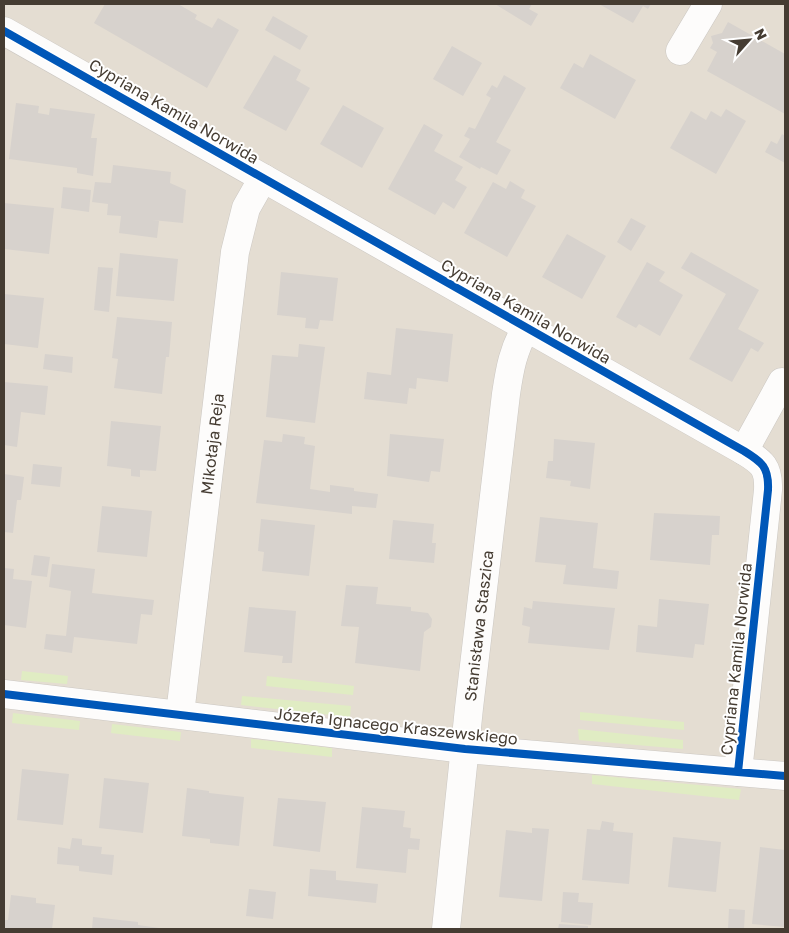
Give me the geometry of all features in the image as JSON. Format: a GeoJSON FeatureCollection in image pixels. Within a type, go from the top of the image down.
{"type":"FeatureCollection","features":[{"type":"Feature","properties":{"kind":"street"},"geometry":{"type":"LineString","coordinates":[[680,51],[708,4]]}},
{"type":"Feature","properties":{"kind":"street","name":"Cypriana Kamila Norwida"},"geometry":{"type":"LineString","coordinates":[[4,32],[744,451],[756,458],[765,467],[769,478],[738,772]]}},
{"type":"Feature","properties":{"kind":"street","name":"Mikołaja Reja"},"geometry":{"type":"LineString","coordinates":[[180,714],[235,252],[246,208],[263,178]]}},
{"type":"Feature","properties":{"kind":"street","name":"Stanisława Staszica"},"geometry":{"type":"LineString","coordinates":[[446,929],[510,363],[516,345],[526,327]]}},
{"type":"Feature","properties":{"kind":"street"},"geometry":{"type":"LineString","coordinates":[[744,451],[782,382]]}},
{"type":"Feature","properties":{"kind":"street","name":"Józefa Ignacego Kraszewskiego"},"geometry":{"type":"LineString","coordinates":[[4,694],[465,749],[785,776]]}},
{"type":"Feature","properties":{"kind":"shaded area"},"geometry":{"type":"Polygon","coordinates":[[[4,4],[785,4],[785,929],[4,929],[4,4]]]}},
{"type":"Feature","properties":{"kind":"green space"},"geometry":{"type":"Polygon","coordinates":[[[22,671],[68,676],[67,684],[21,680],[22,671]]]}},
{"type":"Feature","properties":{"kind":"green space"},"geometry":{"type":"Polygon","coordinates":[[[267,676],[354,686],[353,695],[266,686],[267,676]]]}},
{"type":"Feature","properties":{"kind":"green space"},"geometry":{"type":"Polygon","coordinates":[[[242,696],[351,706],[350,717],[241,705],[242,696]]]}},
{"type":"Feature","properties":{"kind":"green space"},"geometry":{"type":"Polygon","coordinates":[[[580,712],[684,722],[684,730],[580,720],[580,712]]]}},
{"type":"Feature","properties":{"kind":"green space"},"geometry":{"type":"Polygon","coordinates":[[[13,713],[80,721],[79,730],[12,723],[13,713]]]}},
{"type":"Feature","properties":{"kind":"green space"},"geometry":{"type":"Polygon","coordinates":[[[112,724],[181,732],[180,741],[111,733],[112,724]]]}},
{"type":"Feature","properties":{"kind":"green space"},"geometry":{"type":"Polygon","coordinates":[[[578,729],[683,740],[683,749],[579,740],[578,729]]]}},
{"type":"Feature","properties":{"kind":"green space"},"geometry":{"type":"Polygon","coordinates":[[[251,739],[332,748],[332,757],[251,748],[251,739]]]}},
{"type":"Feature","properties":{"kind":"green space"},"geometry":{"type":"Polygon","coordinates":[[[592,775],[741,789],[739,800],[592,784],[592,775]]]}},
{"type":"Feature","properties":{"kind":"building"},"geometry":{"type":"Polygon","coordinates":[[[105,4],[178,4],[197,15],[195,19],[212,28],[218,18],[239,30],[207,88],[94,23],[105,4]]]}},
{"type":"Feature","properties":{"kind":"building"},"geometry":{"type":"Polygon","coordinates":[[[495,4],[532,4],[529,9],[538,14],[531,26],[495,4]]]}},
{"type":"Feature","properties":{"kind":"building"},"geometry":{"type":"Polygon","coordinates":[[[599,4],[651,4],[648,9],[643,6],[633,23],[599,4]]]}},
{"type":"Feature","properties":{"kind":"building"},"geometry":{"type":"Polygon","coordinates":[[[273,16],[308,36],[300,50],[265,30],[273,16]]]}},
{"type":"Feature","properties":{"kind":"building"},"geometry":{"type":"Polygon","coordinates":[[[728,22],[785,54],[785,114],[707,71],[717,52],[710,48],[713,43],[711,36],[722,33],[728,22]]]}},
{"type":"Feature","properties":{"kind":"building"},"geometry":{"type":"Polygon","coordinates":[[[452,46],[482,63],[463,96],[433,79],[452,46]]]}},
{"type":"Feature","properties":{"kind":"building"},"geometry":{"type":"Polygon","coordinates":[[[590,54],[636,80],[615,119],[560,88],[574,63],[583,68],[590,54]]]}},
{"type":"Feature","properties":{"kind":"building"},"geometry":{"type":"Polygon","coordinates":[[[274,55],[301,70],[296,80],[310,88],[286,131],[243,108],[274,55]]]}},
{"type":"Feature","properties":{"kind":"building"},"geometry":{"type":"Polygon","coordinates":[[[504,75],[526,88],[496,142],[511,150],[497,175],[481,167],[480,169],[459,157],[470,139],[464,136],[469,127],[475,129],[491,98],[486,95],[492,85],[497,88],[504,75]]]}},
{"type":"Feature","properties":{"kind":"building"},"geometry":{"type":"Polygon","coordinates":[[[16,103],[39,106],[38,113],[49,115],[50,108],[95,114],[91,138],[97,138],[93,176],[77,173],[77,168],[9,159],[16,103]]]}},
{"type":"Feature","properties":{"kind":"building"},"geometry":{"type":"Polygon","coordinates":[[[343,105],[384,128],[362,168],[320,144],[343,105]]]}},
{"type":"Feature","properties":{"kind":"building"},"geometry":{"type":"Polygon","coordinates":[[[726,109],[746,121],[716,174],[670,148],[691,111],[706,120],[711,111],[721,117],[726,109]]]}},
{"type":"Feature","properties":{"kind":"building"},"geometry":{"type":"Polygon","coordinates":[[[424,124],[443,135],[434,151],[463,167],[455,180],[467,187],[454,209],[443,202],[435,215],[388,189],[424,124]]]}},
{"type":"Feature","properties":{"kind":"building"},"geometry":{"type":"Polygon","coordinates":[[[782,134],[785,136],[785,163],[765,152],[771,141],[777,144],[782,134]]]}},
{"type":"Feature","properties":{"kind":"building"},"geometry":{"type":"Polygon","coordinates":[[[113,165],[171,172],[170,183],[186,190],[183,223],[152,220],[159,221],[157,238],[119,233],[121,216],[107,215],[108,204],[92,202],[95,182],[111,183],[113,165]]]}},
{"type":"Feature","properties":{"kind":"building"},"geometry":{"type":"Polygon","coordinates":[[[510,181],[525,190],[521,198],[536,206],[507,257],[464,233],[493,182],[506,189],[510,181]]]}},
{"type":"Feature","properties":{"kind":"building"},"geometry":{"type":"Polygon","coordinates":[[[63,187],[91,190],[89,212],[61,208],[63,187]]]}},
{"type":"Feature","properties":{"kind":"building"},"geometry":{"type":"Polygon","coordinates":[[[4,203],[54,208],[49,254],[4,249],[4,203]]]}},
{"type":"Feature","properties":{"kind":"building"},"geometry":{"type":"Polygon","coordinates":[[[631,218],[646,226],[631,251],[617,242],[631,218]]]}},
{"type":"Feature","properties":{"kind":"building"},"geometry":{"type":"Polygon","coordinates":[[[567,234],[606,256],[582,299],[542,277],[567,234]]]}},
{"type":"Feature","properties":{"kind":"building"},"geometry":{"type":"Polygon","coordinates":[[[691,252],[759,290],[738,329],[764,343],[758,352],[751,348],[732,382],[689,359],[726,294],[681,268],[691,252]]]}},
{"type":"Feature","properties":{"kind":"building"},"geometry":{"type":"Polygon","coordinates":[[[120,253],[178,259],[174,301],[116,296],[120,253]]]}},
{"type":"Feature","properties":{"kind":"building"},"geometry":{"type":"Polygon","coordinates":[[[647,262],[665,272],[659,281],[683,295],[660,336],[639,324],[636,328],[616,317],[647,262]]]}},
{"type":"Feature","properties":{"kind":"building"},"geometry":{"type":"Polygon","coordinates":[[[98,267],[113,268],[109,312],[94,310],[98,267]]]}},
{"type":"Feature","properties":{"kind":"building"},"geometry":{"type":"Polygon","coordinates":[[[281,272],[338,278],[333,321],[320,320],[318,329],[305,328],[306,318],[277,315],[281,272]]]}},
{"type":"Feature","properties":{"kind":"building"},"geometry":{"type":"Polygon","coordinates":[[[4,294],[44,298],[38,348],[4,344],[4,294]]]}},
{"type":"Feature","properties":{"kind":"building"},"geometry":{"type":"Polygon","coordinates":[[[117,317],[172,322],[169,357],[166,357],[162,394],[114,388],[118,359],[112,358],[117,317]]]}},
{"type":"Feature","properties":{"kind":"building"},"geometry":{"type":"Polygon","coordinates":[[[396,328],[453,334],[448,382],[417,378],[416,389],[409,388],[407,404],[364,399],[367,372],[391,375],[396,328]]]}},
{"type":"Feature","properties":{"kind":"building"},"geometry":{"type":"Polygon","coordinates":[[[299,344],[325,347],[315,423],[266,417],[272,355],[298,357],[299,344]]]}},
{"type":"Feature","properties":{"kind":"building"},"geometry":{"type":"Polygon","coordinates":[[[45,354],[73,357],[72,373],[43,369],[45,354]]]}},
{"type":"Feature","properties":{"kind":"building"},"geometry":{"type":"Polygon","coordinates":[[[4,382],[48,386],[45,415],[21,412],[17,447],[4,445],[4,382]]]}},
{"type":"Feature","properties":{"kind":"building"},"geometry":{"type":"Polygon","coordinates":[[[111,421],[161,426],[156,471],[140,470],[140,477],[131,476],[131,469],[107,466],[111,421]]]}},
{"type":"Feature","properties":{"kind":"building"},"geometry":{"type":"Polygon","coordinates":[[[283,434],[305,437],[304,444],[315,446],[310,489],[330,492],[330,485],[378,494],[376,508],[352,506],[352,514],[256,503],[264,440],[282,442],[283,434]]]}},
{"type":"Feature","properties":{"kind":"building"},"geometry":{"type":"Polygon","coordinates":[[[390,434],[444,439],[440,472],[431,471],[429,482],[387,476],[390,434]]]}},
{"type":"Feature","properties":{"kind":"building"},"geometry":{"type":"Polygon","coordinates":[[[554,439],[595,443],[590,489],[570,486],[571,481],[546,478],[548,461],[553,461],[554,439]]]}},
{"type":"Feature","properties":{"kind":"building"},"geometry":{"type":"Polygon","coordinates":[[[33,464],[62,467],[60,487],[31,484],[33,464]]]}},
{"type":"Feature","properties":{"kind":"building"},"geometry":{"type":"Polygon","coordinates":[[[4,474],[24,477],[21,500],[17,500],[13,533],[4,532],[4,474]]]}},
{"type":"Feature","properties":{"kind":"building"},"geometry":{"type":"Polygon","coordinates":[[[102,506],[152,511],[147,557],[97,552],[102,506]]]}},
{"type":"Feature","properties":{"kind":"building"},"geometry":{"type":"Polygon","coordinates":[[[654,513],[720,516],[719,535],[712,535],[710,565],[650,560],[654,513]]]}},
{"type":"Feature","properties":{"kind":"building"},"geometry":{"type":"Polygon","coordinates":[[[540,517],[598,523],[593,568],[619,571],[617,589],[563,584],[566,565],[535,562],[540,517]]]}},
{"type":"Feature","properties":{"kind":"building"},"geometry":{"type":"Polygon","coordinates":[[[261,519],[315,525],[309,576],[262,571],[264,552],[258,551],[261,519]]]}},
{"type":"Feature","properties":{"kind":"building"},"geometry":{"type":"Polygon","coordinates":[[[393,520],[434,524],[432,543],[436,543],[434,563],[389,559],[393,520]]]}},
{"type":"Feature","properties":{"kind":"building"},"geometry":{"type":"Polygon","coordinates":[[[34,555],[50,557],[47,577],[31,575],[34,555]]]}},
{"type":"Feature","properties":{"kind":"building"},"geometry":{"type":"Polygon","coordinates":[[[52,564],[95,569],[92,593],[154,600],[152,615],[141,614],[137,644],[74,637],[72,653],[44,649],[46,634],[66,636],[71,591],[49,587],[52,564]]]}},
{"type":"Feature","properties":{"kind":"building"},"geometry":{"type":"Polygon","coordinates":[[[4,568],[14,569],[13,579],[32,581],[26,628],[4,625],[4,568]]]}},
{"type":"Feature","properties":{"kind":"building"},"geometry":{"type":"Polygon","coordinates":[[[346,585],[378,587],[376,604],[411,607],[411,611],[428,613],[432,619],[431,627],[424,632],[420,671],[355,663],[359,627],[341,626],[346,585]]]}},
{"type":"Feature","properties":{"kind":"building"},"geometry":{"type":"Polygon","coordinates":[[[659,599],[709,604],[704,645],[695,644],[693,658],[636,652],[638,625],[657,627],[659,599]]]}},
{"type":"Feature","properties":{"kind":"building"},"geometry":{"type":"Polygon","coordinates":[[[533,601],[615,608],[609,650],[528,643],[530,627],[522,625],[524,607],[532,609],[533,601]]]}},
{"type":"Feature","properties":{"kind":"building"},"geometry":{"type":"Polygon","coordinates":[[[249,607],[296,611],[292,663],[282,663],[283,656],[244,652],[249,607]]]}},
{"type":"Feature","properties":{"kind":"building"},"geometry":{"type":"Polygon","coordinates":[[[22,769],[69,774],[63,825],[17,820],[22,769]]]}},
{"type":"Feature","properties":{"kind":"building"},"geometry":{"type":"Polygon","coordinates":[[[104,778],[149,783],[143,833],[99,828],[104,778]]]}},
{"type":"Feature","properties":{"kind":"building"},"geometry":{"type":"Polygon","coordinates":[[[187,788],[209,791],[209,793],[244,797],[239,846],[210,843],[210,839],[182,836],[187,788]]]}},
{"type":"Feature","properties":{"kind":"building"},"geometry":{"type":"Polygon","coordinates":[[[278,798],[326,802],[320,852],[273,846],[278,798]]]}},
{"type":"Feature","properties":{"kind":"building"},"geometry":{"type":"Polygon","coordinates":[[[362,807],[405,811],[403,827],[411,828],[410,838],[420,839],[419,850],[408,849],[406,873],[356,868],[362,807]]]}},
{"type":"Feature","properties":{"kind":"building"},"geometry":{"type":"Polygon","coordinates":[[[602,821],[614,823],[613,831],[633,833],[629,884],[582,880],[587,829],[600,830],[602,821]]]}},
{"type":"Feature","properties":{"kind":"building"},"geometry":{"type":"Polygon","coordinates":[[[532,828],[549,829],[542,901],[499,897],[506,830],[532,833],[532,828]]]}},
{"type":"Feature","properties":{"kind":"building"},"geometry":{"type":"Polygon","coordinates":[[[673,837],[721,842],[716,892],[668,887],[673,837]]]}},
{"type":"Feature","properties":{"kind":"building"},"geometry":{"type":"Polygon","coordinates":[[[72,838],[82,839],[82,845],[102,847],[101,854],[114,855],[112,875],[79,871],[79,866],[57,864],[58,847],[70,849],[72,838]]]}},
{"type":"Feature","properties":{"kind":"building"},"geometry":{"type":"Polygon","coordinates":[[[760,847],[785,850],[785,927],[752,924],[760,847]]]}},
{"type":"Feature","properties":{"kind":"building"},"geometry":{"type":"Polygon","coordinates":[[[310,869],[336,871],[336,880],[378,884],[376,903],[308,896],[310,869]]]}},
{"type":"Feature","properties":{"kind":"building"},"geometry":{"type":"Polygon","coordinates":[[[249,889],[276,892],[273,919],[246,916],[249,889]]]}},
{"type":"Feature","properties":{"kind":"building"},"geometry":{"type":"Polygon","coordinates":[[[563,892],[579,893],[578,902],[593,903],[591,925],[561,922],[563,892]]]}},
{"type":"Feature","properties":{"kind":"building"},"geometry":{"type":"Polygon","coordinates":[[[11,895],[36,898],[36,903],[55,905],[52,929],[4,929],[4,920],[8,920],[11,895]]]}},
{"type":"Feature","properties":{"kind":"building"},"geometry":{"type":"Polygon","coordinates":[[[729,909],[745,910],[744,929],[728,929],[729,909]]]}},
{"type":"Feature","properties":{"kind":"building"},"geometry":{"type":"Polygon","coordinates":[[[93,917],[138,922],[138,925],[166,929],[92,929],[93,917]]]}},
{"type":"Feature","properties":{"kind":"building"},"geometry":{"type":"Polygon","coordinates":[[[559,924],[588,926],[588,929],[558,929],[559,924]]]}},
{"type":"Feature","properties":{"kind":"cycle path"},"geometry":{"type":"LineString","coordinates":[[4,31],[744,451],[760,462],[766,470],[768,490],[738,772]]}},
{"type":"Feature","properties":{"kind":"cycle path"},"geometry":{"type":"LineString","coordinates":[[4,694],[465,749],[785,776]]}}]}
